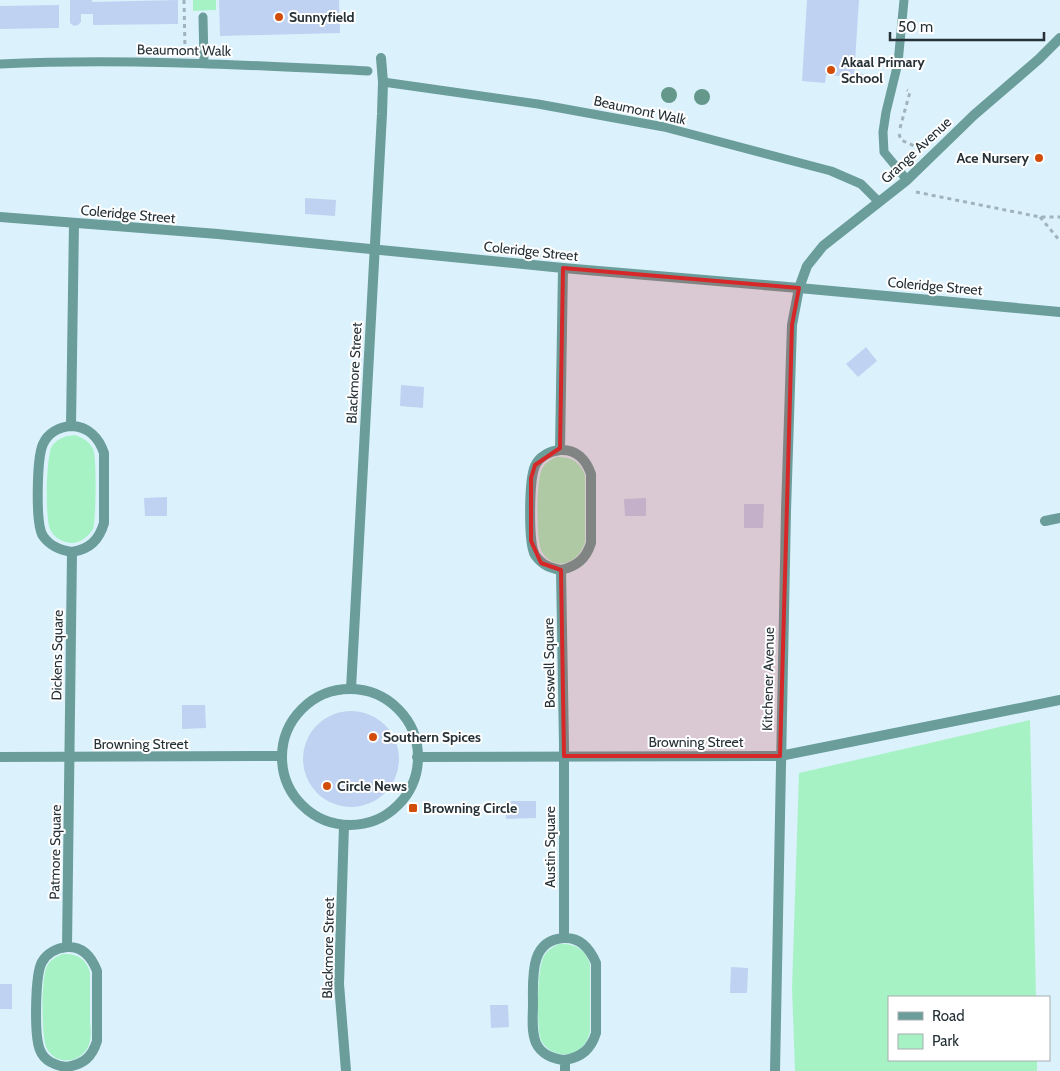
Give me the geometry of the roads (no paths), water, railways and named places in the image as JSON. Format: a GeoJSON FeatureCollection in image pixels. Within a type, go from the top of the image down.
{"type":"FeatureCollection","features":[{"type":"Feature","properties":{"kind":"street","name":"Grange Avenue"},"geometry":{"type":"LineString","coordinates":[[799,288],[807,266],[823,246],[903,183],[974,115],[1039,59],[1060,38]]}},
{"type":"Feature","properties":{"kind":"street","name":"Blackmore Street"},"geometry":{"type":"LineString","coordinates":[[351,689],[383,82],[381,58]]}},
{"type":"Feature","properties":{"kind":"street","name":"Coleridge Street"},"geometry":{"type":"LineString","coordinates":[[0,217],[375,249],[563,268],[1060,312]]}},
{"type":"Feature","properties":{"kind":"street"},"geometry":{"type":"LineString","coordinates":[[71,426],[74,223]]}},
{"type":"Feature","properties":{"kind":"street"},"geometry":{"type":"LineString","coordinates":[[560,450],[563,268]]}},
{"type":"Feature","properties":{"kind":"street","name":"Kitchener Avenue"},"geometry":{"type":"LineString","coordinates":[[775,1071],[780,756],[792,325],[799,288]]}},
{"type":"Feature","properties":{"kind":"street"},"geometry":{"type":"LineString","coordinates":[[71,426],[88,430],[101,444],[104,453],[104,523],[101,533],[94,542],[83,550],[72,552],[61,551],[50,544],[41,534],[38,521],[39,457],[43,443],[52,432],[71,426]]}},
{"type":"Feature","properties":{"kind":"street"},"geometry":{"type":"LineString","coordinates":[[566,449],[577,453],[588,465],[591,474],[591,543],[582,561],[572,568],[561,570],[542,563],[534,553],[531,541],[531,478],[535,465],[544,455],[554,450],[560,450],[566,449]]}},
{"type":"Feature","properties":{"kind":"street"},"geometry":{"type":"LineString","coordinates":[[1045,521],[1060,518]]}},
{"type":"Feature","properties":{"kind":"street","name":"Dickens Square"},"geometry":{"type":"LineString","coordinates":[[70,758],[72,552]]}},
{"type":"Feature","properties":{"kind":"street","name":"Boswell Square"},"geometry":{"type":"LineString","coordinates":[[561,570],[564,756]]}},
{"type":"Feature","properties":{"kind":"street"},"geometry":{"type":"LineString","coordinates":[[351,689],[380,696],[403,715],[414,734],[418,748],[416,772],[407,794],[398,806],[377,820],[354,826],[319,818],[298,802],[287,786],[281,756],[292,720],[308,703],[324,693],[351,689]]}},
{"type":"Feature","properties":{"kind":"street","name":"Browning Street"},"geometry":{"type":"LineString","coordinates":[[417,757],[780,756],[1060,700]]}},
{"type":"Feature","properties":{"kind":"street","name":"Browning Street"},"geometry":{"type":"LineString","coordinates":[[0,757],[281,756]]}},
{"type":"Feature","properties":{"kind":"street","name":"Austin Square"},"geometry":{"type":"LineString","coordinates":[[564,756],[564,938]]}},
{"type":"Feature","properties":{"kind":"street","name":"Patmore Square"},"geometry":{"type":"LineString","coordinates":[[67,947],[70,758]]}},
{"type":"Feature","properties":{"kind":"street","name":"Blackmore Street"},"geometry":{"type":"LineString","coordinates":[[344,825],[339,984],[346,1071]]}},
{"type":"Feature","properties":{"kind":"street"},"geometry":{"type":"LineString","coordinates":[[557,938],[564,938],[581,942],[592,954],[596,963],[596,1033],[587,1051],[565,1066],[544,1053],[536,1044],[533,1031],[534,968],[538,954],[547,943],[557,938]]}},
{"type":"Feature","properties":{"kind":"street"},"geometry":{"type":"LineString","coordinates":[[67,947],[72,947],[88,955],[97,971],[97,1041],[94,1050],[88,1058],[78,1065],[67,1069],[47,1060],[40,1051],[37,1038],[37,976],[42,962],[50,952],[67,947]]}},
{"type":"Feature","properties":{"kind":"lane"},"geometry":{"type":"LineString","coordinates":[[903,183],[884,152],[883,132],[898,63],[904,0]]}},
{"type":"Feature","properties":{"kind":"lane"},"geometry":{"type":"LineString","coordinates":[[203,17],[204,63]]}},
{"type":"Feature","properties":{"kind":"lane","name":"Beaumont Walk"},"geometry":{"type":"LineString","coordinates":[[0,64],[33,62],[204,63],[368,71]]}},
{"type":"Feature","properties":{"kind":"lane","name":"Beaumont Walk"},"geometry":{"type":"LineString","coordinates":[[383,82],[538,104],[664,127],[831,171],[860,184],[879,202]]}},
{"type":"Feature","properties":{"kind":"place","name":"Sunnyfield"},"geometry":{"type":"Point","coordinates":[279,17]}},
{"type":"Feature","properties":{"kind":"place","name":"Akaal Primary School"},"geometry":{"type":"Point","coordinates":[831,70]}},
{"type":"Feature","properties":{"kind":"place","name":"Ace Nursery"},"geometry":{"type":"Point","coordinates":[1039,158]}},
{"type":"Feature","properties":{"kind":"place","name":"Southern Spices"},"geometry":{"type":"Point","coordinates":[373,737]}},
{"type":"Feature","properties":{"kind":"place","name":"Circle News"},"geometry":{"type":"Point","coordinates":[327,786]}},
{"type":"Feature","properties":{"kind":"place","name":"Browning Circle"},"geometry":{"type":"Point","coordinates":[413,808]}}]}
